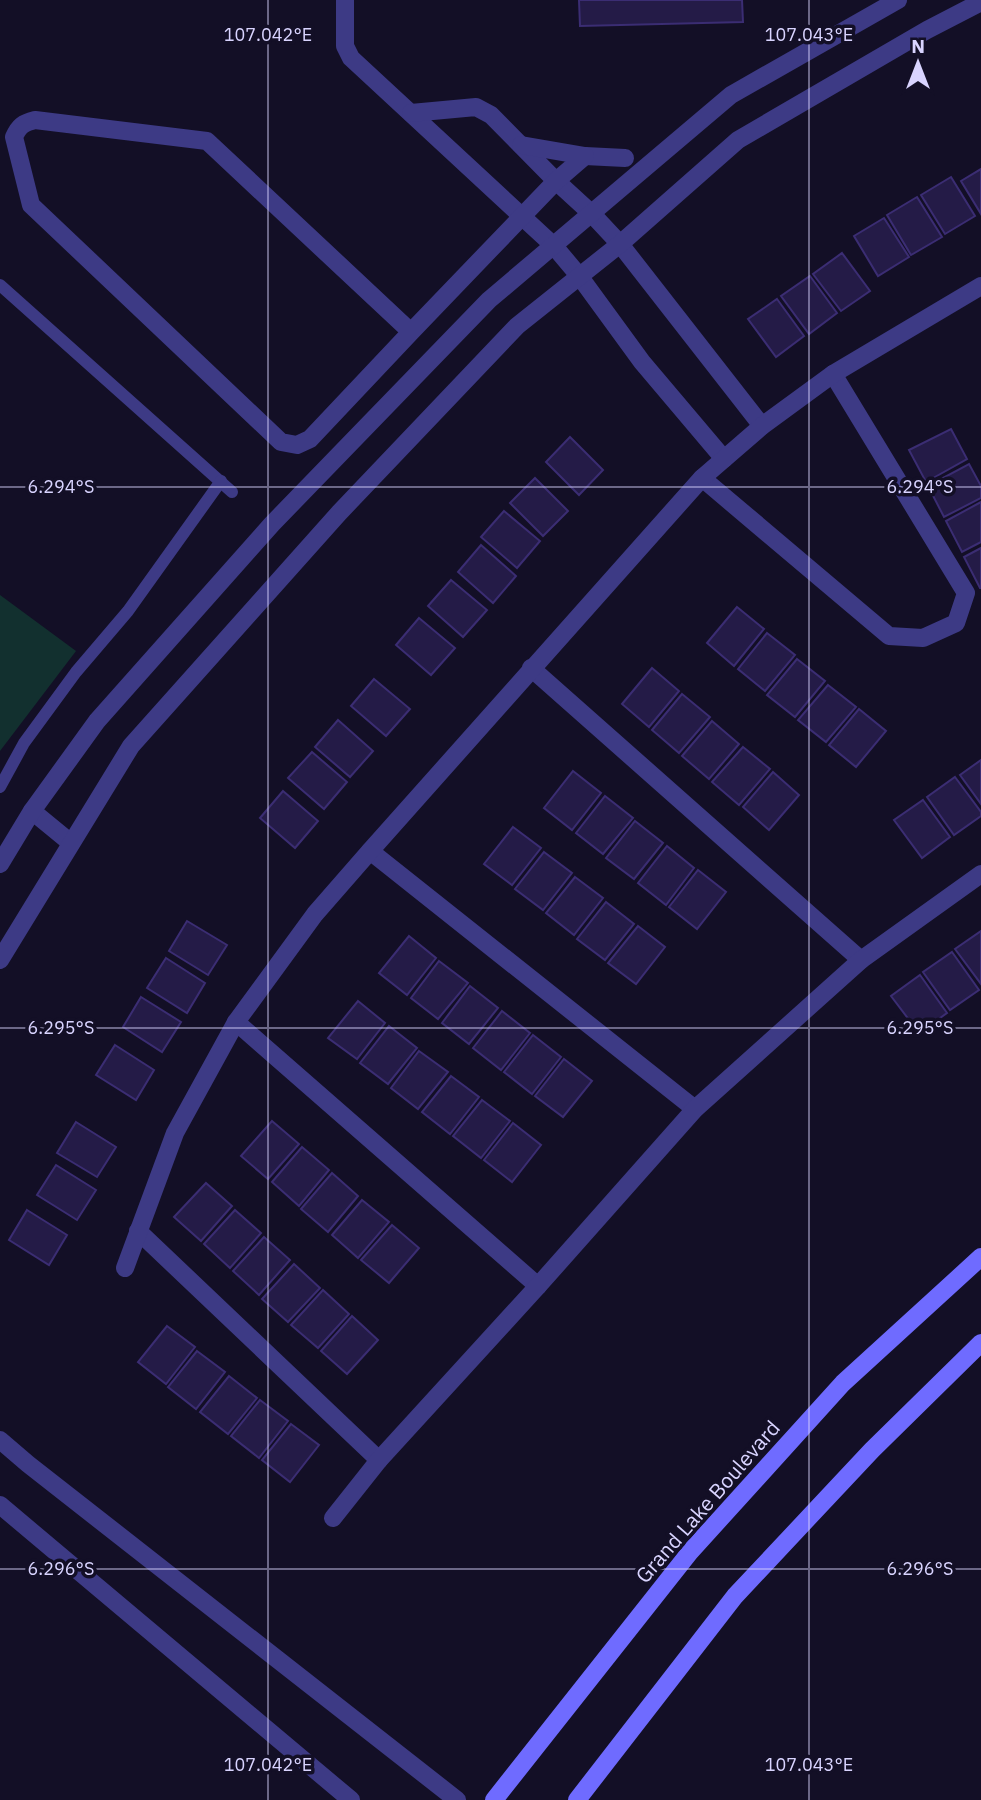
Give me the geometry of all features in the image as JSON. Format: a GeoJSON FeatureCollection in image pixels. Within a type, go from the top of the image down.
{"type":"FeatureCollection","features":[{"type":"Feature","properties":{"kind":"street"},"geometry":{"type":"LineString","coordinates":[[345,0],[345,46],[351,58],[554,246],[642,362],[724,459]]}},
{"type":"Feature","properties":{"kind":"street"},"geometry":{"type":"LineString","coordinates":[[0,864],[32,811],[97,721],[272,524],[489,300],[731,95],[898,0]]}},
{"type":"Feature","properties":{"kind":"street"},"geometry":{"type":"LineString","coordinates":[[0,960],[131,746],[330,523],[517,326],[620,244],[738,140],[927,30],[981,2]]}},
{"type":"Feature","properties":{"kind":"street"},"geometry":{"type":"LineString","coordinates":[[411,113],[476,107],[491,115],[620,244],[762,426]]}},
{"type":"Feature","properties":{"kind":"street"},"geometry":{"type":"LineString","coordinates":[[411,332],[207,141],[35,120],[25,122],[19,127],[15,137],[31,205],[281,442],[296,445],[310,439],[522,216],[584,156]]}},
{"type":"Feature","properties":{"kind":"street"},"geometry":{"type":"LineString","coordinates":[[521,145],[584,156],[625,158]]}},
{"type":"Feature","properties":{"kind":"street"},"geometry":{"type":"LineString","coordinates":[[125,1268],[175,1132],[236,1022],[316,914],[370,851],[702,478],[762,426],[833,374],[981,286]]}},
{"type":"Feature","properties":{"kind":"street"},"geometry":{"type":"LineString","coordinates":[[702,478],[889,636],[923,638],[956,623],[966,593],[833,374]]}},
{"type":"Feature","properties":{"kind":"street"},"geometry":{"type":"LineString","coordinates":[[531,668],[861,960]]}},
{"type":"Feature","properties":{"kind":"street"},"geometry":{"type":"LineString","coordinates":[[32,811],[71,843]]}},
{"type":"Feature","properties":{"kind":"street"},"geometry":{"type":"LineString","coordinates":[[370,851],[695,1109]]}},
{"type":"Feature","properties":{"kind":"street"},"geometry":{"type":"LineString","coordinates":[[333,1518],[379,1460],[695,1109],[861,960],[981,874]]}},
{"type":"Feature","properties":{"kind":"street"},"geometry":{"type":"LineString","coordinates":[[236,1022],[538,1286]]}},
{"type":"Feature","properties":{"kind":"street"},"geometry":{"type":"LineString","coordinates":[[138,1231],[379,1460]]}},
{"type":"Feature","properties":{"kind":"street","name":"Grand Lake Boulevard"},"geometry":{"type":"LineString","coordinates":[[494,1800],[690,1552],[843,1383],[981,1257]]}},
{"type":"Feature","properties":{"kind":"street"},"geometry":{"type":"LineString","coordinates":[[577,1800],[735,1596],[872,1450],[981,1343]]}},
{"type":"Feature","properties":{"kind":"street"},"geometry":{"type":"LineString","coordinates":[[0,1440],[457,1800]]}},
{"type":"Feature","properties":{"kind":"street"},"geometry":{"type":"LineString","coordinates":[[0,1505],[351,1800]]}},
{"type":"Feature","properties":{"kind":"lane"},"geometry":{"type":"LineString","coordinates":[[0,285],[232,492]]}},
{"type":"Feature","properties":{"kind":"lane"},"geometry":{"type":"LineString","coordinates":[[0,787],[24,743],[76,671],[128,611],[221,481]]}},
{"type":"Feature","properties":{"kind":"green space"},"geometry":{"type":"Polygon","coordinates":[[[0,595],[76,651],[0,751],[0,595]]]}},
{"type":"Feature","properties":{"kind":"building"},"geometry":{"type":"Polygon","coordinates":[[[579,0],[742,0],[743,22],[580,26],[579,0]]]}},
{"type":"Feature","properties":{"kind":"building"},"geometry":{"type":"Polygon","coordinates":[[[981,169],[981,214],[961,181],[981,169]]]}},
{"type":"Feature","properties":{"kind":"building"},"geometry":{"type":"Polygon","coordinates":[[[951,177],[975,216],[945,234],[921,195],[951,177]]]}},
{"type":"Feature","properties":{"kind":"building"},"geometry":{"type":"Polygon","coordinates":[[[917,197],[942,237],[911,255],[887,215],[917,197]]]}},
{"type":"Feature","properties":{"kind":"building"},"geometry":{"type":"Polygon","coordinates":[[[884,218],[909,257],[878,276],[854,236],[884,218]]]}},
{"type":"Feature","properties":{"kind":"building"},"geometry":{"type":"Polygon","coordinates":[[[842,253],[870,291],[841,311],[813,274],[842,253]]]}},
{"type":"Feature","properties":{"kind":"building"},"geometry":{"type":"Polygon","coordinates":[[[810,276],[837,313],[809,334],[781,296],[810,276]]]}},
{"type":"Feature","properties":{"kind":"building"},"geometry":{"type":"Polygon","coordinates":[[[777,299],[804,336],[776,357],[748,319],[777,299]]]}},
{"type":"Feature","properties":{"kind":"building"},"geometry":{"type":"Polygon","coordinates":[[[951,429],[967,459],[926,482],[909,450],[951,429]]]}},
{"type":"Feature","properties":{"kind":"building"},"geometry":{"type":"Polygon","coordinates":[[[570,437],[603,470],[579,495],[546,462],[570,437]]]}},
{"type":"Feature","properties":{"kind":"building"},"geometry":{"type":"Polygon","coordinates":[[[969,464],[981,486],[981,498],[944,517],[928,486],[969,464]]]}},
{"type":"Feature","properties":{"kind":"building"},"geometry":{"type":"Polygon","coordinates":[[[535,478],[568,511],[543,536],[510,503],[535,478]]]}},
{"type":"Feature","properties":{"kind":"building"},"geometry":{"type":"Polygon","coordinates":[[[981,502],[981,542],[962,552],[946,521],[981,502]]]}},
{"type":"Feature","properties":{"kind":"building"},"geometry":{"type":"Polygon","coordinates":[[[504,511],[540,541],[517,568],[481,537],[504,511]]]}},
{"type":"Feature","properties":{"kind":"building"},"geometry":{"type":"Polygon","coordinates":[[[481,545],[516,576],[493,603],[458,572],[481,545]]]}},
{"type":"Feature","properties":{"kind":"building"},"geometry":{"type":"Polygon","coordinates":[[[981,548],[981,588],[980,588],[964,557],[981,548]]]}},
{"type":"Feature","properties":{"kind":"building"},"geometry":{"type":"Polygon","coordinates":[[[451,580],[487,610],[463,637],[428,606],[451,580]]]}},
{"type":"Feature","properties":{"kind":"building"},"geometry":{"type":"Polygon","coordinates":[[[737,607],[764,629],[734,666],[707,643],[737,607]]]}},
{"type":"Feature","properties":{"kind":"building"},"geometry":{"type":"Polygon","coordinates":[[[419,618],[455,648],[431,675],[396,645],[419,618]]]}},
{"type":"Feature","properties":{"kind":"building"},"geometry":{"type":"Polygon","coordinates":[[[767,633],[795,655],[765,691],[738,669],[767,633]]]}},
{"type":"Feature","properties":{"kind":"building"},"geometry":{"type":"Polygon","coordinates":[[[797,659],[825,681],[795,717],[767,695],[797,659]]]}},
{"type":"Feature","properties":{"kind":"building"},"geometry":{"type":"Polygon","coordinates":[[[652,668],[679,691],[649,727],[622,704],[652,668]]]}},
{"type":"Feature","properties":{"kind":"building"},"geometry":{"type":"Polygon","coordinates":[[[374,679],[410,709],[386,736],[351,706],[374,679]]]}},
{"type":"Feature","properties":{"kind":"building"},"geometry":{"type":"Polygon","coordinates":[[[828,685],[856,707],[826,742],[798,720],[828,685]]]}},
{"type":"Feature","properties":{"kind":"building"},"geometry":{"type":"Polygon","coordinates":[[[682,694],[710,717],[679,753],[652,730],[682,694]]]}},
{"type":"Feature","properties":{"kind":"building"},"geometry":{"type":"Polygon","coordinates":[[[859,709],[886,731],[856,767],[829,745],[859,709]]]}},
{"type":"Feature","properties":{"kind":"building"},"geometry":{"type":"Polygon","coordinates":[[[338,720],[373,751],[350,777],[315,747],[338,720]]]}},
{"type":"Feature","properties":{"kind":"building"},"geometry":{"type":"Polygon","coordinates":[[[712,721],[739,744],[709,779],[682,756],[712,721]]]}},
{"type":"Feature","properties":{"kind":"building"},"geometry":{"type":"Polygon","coordinates":[[[743,747],[770,769],[739,805],[712,782],[743,747]]]}},
{"type":"Feature","properties":{"kind":"building"},"geometry":{"type":"Polygon","coordinates":[[[312,752],[347,782],[324,809],[288,778],[312,752]]]}},
{"type":"Feature","properties":{"kind":"building"},"geometry":{"type":"Polygon","coordinates":[[[981,760],[981,804],[960,775],[981,760]]]}},
{"type":"Feature","properties":{"kind":"building"},"geometry":{"type":"Polygon","coordinates":[[[573,771],[601,793],[572,830],[544,808],[573,771]]]}},
{"type":"Feature","properties":{"kind":"building"},"geometry":{"type":"Polygon","coordinates":[[[773,772],[799,795],[769,830],[743,807],[773,772]]]}},
{"type":"Feature","properties":{"kind":"building"},"geometry":{"type":"Polygon","coordinates":[[[955,777],[981,812],[981,816],[954,835],[927,797],[955,777]]]}},
{"type":"Feature","properties":{"kind":"building"},"geometry":{"type":"Polygon","coordinates":[[[283,791],[318,821],[295,848],[260,818],[283,791]]]}},
{"type":"Feature","properties":{"kind":"building"},"geometry":{"type":"Polygon","coordinates":[[[605,796],[633,818],[603,854],[576,833],[605,796]]]}},
{"type":"Feature","properties":{"kind":"building"},"geometry":{"type":"Polygon","coordinates":[[[923,800],[950,837],[922,858],[894,820],[923,800]]]}},
{"type":"Feature","properties":{"kind":"building"},"geometry":{"type":"Polygon","coordinates":[[[635,821],[663,843],[634,879],[606,858],[635,821]]]}},
{"type":"Feature","properties":{"kind":"building"},"geometry":{"type":"Polygon","coordinates":[[[513,827],[541,848],[512,885],[484,864],[513,827]]]}},
{"type":"Feature","properties":{"kind":"building"},"geometry":{"type":"Polygon","coordinates":[[[667,846],[694,868],[666,905],[638,883],[667,846]]]}},
{"type":"Feature","properties":{"kind":"building"},"geometry":{"type":"Polygon","coordinates":[[[544,852],[572,873],[543,910],[515,889],[544,852]]]}},
{"type":"Feature","properties":{"kind":"building"},"geometry":{"type":"Polygon","coordinates":[[[698,870],[726,892],[697,929],[669,907],[698,870]]]}},
{"type":"Feature","properties":{"kind":"building"},"geometry":{"type":"Polygon","coordinates":[[[575,877],[603,898],[574,935],[546,913],[575,877]]]}},
{"type":"Feature","properties":{"kind":"building"},"geometry":{"type":"Polygon","coordinates":[[[606,902],[634,924],[605,960],[577,939],[606,902]]]}},
{"type":"Feature","properties":{"kind":"building"},"geometry":{"type":"Polygon","coordinates":[[[187,921],[227,945],[208,975],[169,951],[187,921]]]}},
{"type":"Feature","properties":{"kind":"building"},"geometry":{"type":"Polygon","coordinates":[[[638,926],[665,947],[636,984],[608,963],[638,926]]]}},
{"type":"Feature","properties":{"kind":"building"},"geometry":{"type":"Polygon","coordinates":[[[981,931],[981,984],[955,949],[981,931]]]}},
{"type":"Feature","properties":{"kind":"building"},"geometry":{"type":"Polygon","coordinates":[[[409,936],[436,958],[407,995],[379,973],[409,936]]]}},
{"type":"Feature","properties":{"kind":"building"},"geometry":{"type":"Polygon","coordinates":[[[952,952],[979,990],[950,1010],[923,972],[952,952]]]}},
{"type":"Feature","properties":{"kind":"building"},"geometry":{"type":"Polygon","coordinates":[[[166,958],[205,983],[187,1013],[147,988],[166,958]]]}},
{"type":"Feature","properties":{"kind":"building"},"geometry":{"type":"Polygon","coordinates":[[[439,961],[468,983],[438,1019],[411,998],[439,961]]]}},
{"type":"Feature","properties":{"kind":"building"},"geometry":{"type":"Polygon","coordinates":[[[920,975],[947,1013],[919,1033],[891,996],[920,975]]]}},
{"type":"Feature","properties":{"kind":"building"},"geometry":{"type":"Polygon","coordinates":[[[470,986],[498,1008],[469,1044],[442,1023],[470,986]]]}},
{"type":"Feature","properties":{"kind":"building"},"geometry":{"type":"Polygon","coordinates":[[[141,997],[181,1022],[162,1052],[123,1027],[141,997]]]}},
{"type":"Feature","properties":{"kind":"building"},"geometry":{"type":"Polygon","coordinates":[[[358,1001],[385,1023],[357,1059],[328,1038],[358,1001]]]}},
{"type":"Feature","properties":{"kind":"building"},"geometry":{"type":"Polygon","coordinates":[[[502,1011],[530,1033],[501,1070],[473,1048],[502,1011]]]}},
{"type":"Feature","properties":{"kind":"building"},"geometry":{"type":"Polygon","coordinates":[[[389,1026],[417,1048],[388,1084],[360,1063],[389,1026]]]}},
{"type":"Feature","properties":{"kind":"building"},"geometry":{"type":"Polygon","coordinates":[[[533,1035],[561,1057],[532,1094],[504,1072],[533,1035]]]}},
{"type":"Feature","properties":{"kind":"building"},"geometry":{"type":"Polygon","coordinates":[[[115,1045],[154,1070],[136,1100],[96,1075],[115,1045]]]}},
{"type":"Feature","properties":{"kind":"building"},"geometry":{"type":"Polygon","coordinates":[[[419,1051],[448,1072],[418,1109],[391,1088],[419,1051]]]}},
{"type":"Feature","properties":{"kind":"building"},"geometry":{"type":"Polygon","coordinates":[[[564,1059],[592,1081],[563,1117],[535,1096],[564,1059]]]}},
{"type":"Feature","properties":{"kind":"building"},"geometry":{"type":"Polygon","coordinates":[[[451,1076],[479,1097],[450,1134],[422,1112],[451,1076]]]}},
{"type":"Feature","properties":{"kind":"building"},"geometry":{"type":"Polygon","coordinates":[[[482,1100],[510,1121],[481,1158],[453,1136],[482,1100]]]}},
{"type":"Feature","properties":{"kind":"building"},"geometry":{"type":"Polygon","coordinates":[[[272,1121],[299,1144],[268,1179],[241,1156],[272,1121]]]}},
{"type":"Feature","properties":{"kind":"building"},"geometry":{"type":"Polygon","coordinates":[[[76,1122],[116,1147],[97,1177],[57,1153],[76,1122]]]}},
{"type":"Feature","properties":{"kind":"building"},"geometry":{"type":"Polygon","coordinates":[[[513,1123],[541,1145],[512,1182],[484,1160],[513,1123]]]}},
{"type":"Feature","properties":{"kind":"building"},"geometry":{"type":"Polygon","coordinates":[[[302,1147],[329,1170],[299,1206],[272,1182],[302,1147]]]}},
{"type":"Feature","properties":{"kind":"building"},"geometry":{"type":"Polygon","coordinates":[[[56,1165],[96,1190],[77,1220],[37,1195],[56,1165]]]}},
{"type":"Feature","properties":{"kind":"building"},"geometry":{"type":"Polygon","coordinates":[[[332,1173],[358,1196],[328,1232],[301,1209],[332,1173]]]}},
{"type":"Feature","properties":{"kind":"building"},"geometry":{"type":"Polygon","coordinates":[[[206,1183],[232,1206],[201,1241],[174,1217],[206,1183]]]}},
{"type":"Feature","properties":{"kind":"building"},"geometry":{"type":"Polygon","coordinates":[[[362,1200],[389,1222],[358,1258],[332,1235],[362,1200]]]}},
{"type":"Feature","properties":{"kind":"building"},"geometry":{"type":"Polygon","coordinates":[[[27,1210],[67,1235],[49,1265],[9,1240],[27,1210]]]}},
{"type":"Feature","properties":{"kind":"building"},"geometry":{"type":"Polygon","coordinates":[[[235,1210],[261,1233],[230,1268],[204,1244],[235,1210]]]}},
{"type":"Feature","properties":{"kind":"building"},"geometry":{"type":"Polygon","coordinates":[[[392,1225],[419,1248],[389,1283],[361,1260],[392,1225]]]}},
{"type":"Feature","properties":{"kind":"building"},"geometry":{"type":"Polygon","coordinates":[[[264,1237],[290,1260],[259,1295],[233,1271],[264,1237]]]}},
{"type":"Feature","properties":{"kind":"building"},"geometry":{"type":"Polygon","coordinates":[[[294,1264],[320,1288],[288,1322],[262,1299],[294,1264]]]}},
{"type":"Feature","properties":{"kind":"building"},"geometry":{"type":"Polygon","coordinates":[[[323,1290],[349,1314],[318,1348],[291,1325],[323,1290]]]}},
{"type":"Feature","properties":{"kind":"building"},"geometry":{"type":"Polygon","coordinates":[[[352,1316],[378,1340],[347,1374],[321,1351],[352,1316]]]}},
{"type":"Feature","properties":{"kind":"building"},"geometry":{"type":"Polygon","coordinates":[[[167,1326],[195,1347],[166,1384],[138,1362],[167,1326]]]}},
{"type":"Feature","properties":{"kind":"building"},"geometry":{"type":"Polygon","coordinates":[[[197,1351],[225,1372],[196,1409],[168,1387],[197,1351]]]}},
{"type":"Feature","properties":{"kind":"building"},"geometry":{"type":"Polygon","coordinates":[[[229,1376],[257,1398],[228,1434],[200,1412],[229,1376]]]}},
{"type":"Feature","properties":{"kind":"building"},"geometry":{"type":"Polygon","coordinates":[[[260,1400],[288,1421],[259,1458],[231,1436],[260,1400]]]}},
{"type":"Feature","properties":{"kind":"building"},"geometry":{"type":"Polygon","coordinates":[[[291,1424],[319,1445],[290,1482],[262,1460],[291,1424]]]}}]}
